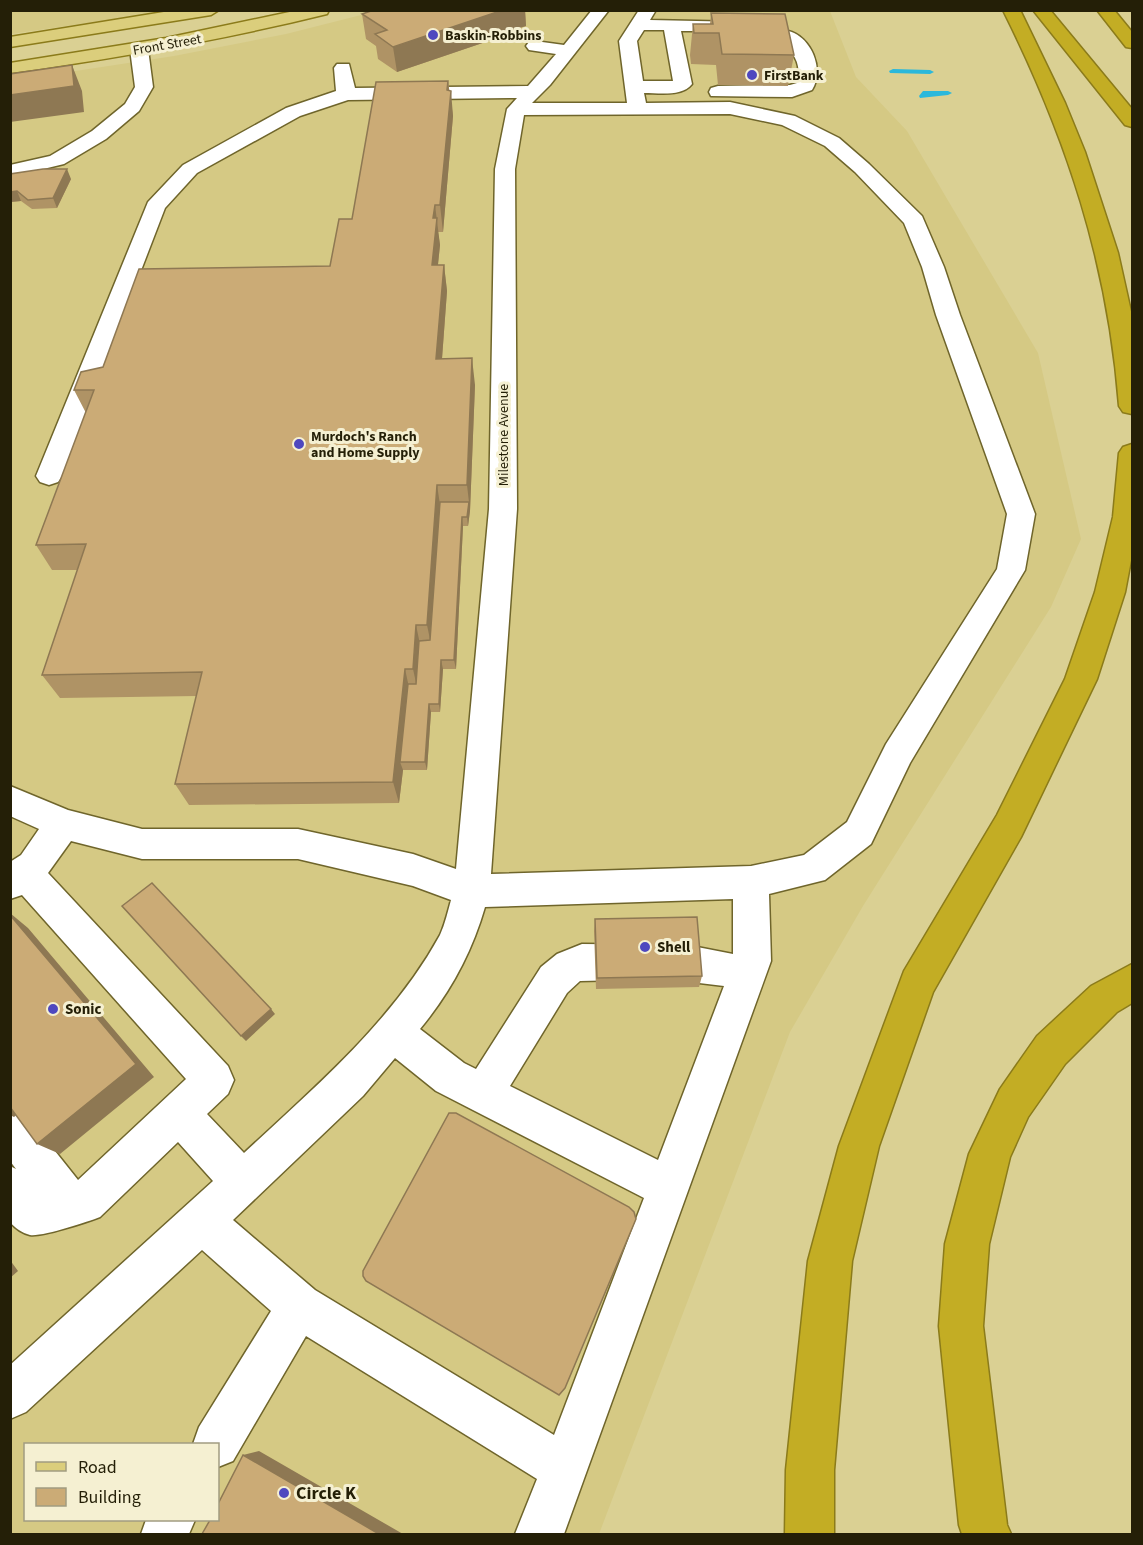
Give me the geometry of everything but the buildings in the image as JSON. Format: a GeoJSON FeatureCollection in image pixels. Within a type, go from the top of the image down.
{"type":"FeatureCollection","features":[{"type":"Feature","properties":{"kind":"highway"},"geometry":{"type":"LineString","coordinates":[[1011,10],[1054,100],[1085,179],[1116,288],[1130,366],[1132,406]]}},
{"type":"Feature","properties":{"kind":"highway"},"geometry":{"type":"LineString","coordinates":[[1041,10],[1132,121]]}},
{"type":"Feature","properties":{"kind":"highway"},"geometry":{"type":"LineString","coordinates":[[1105,10],[1132,43]]}},
{"type":"Feature","properties":{"kind":"highway"},"geometry":{"type":"LineString","coordinates":[[808,1534],[810,1470],[830,1261],[859,1146],[917,984],[1009,826],[1081,679],[1110,592],[1127,517],[1132,453]]}},
{"type":"Feature","properties":{"kind":"highway"},"geometry":{"type":"LineString","coordinates":[[987,1534],[983,1525],[961,1326],[967,1244],[990,1154],[1014,1103],[1051,1050],[1104,999],[1132,982]]}},
{"type":"Feature","properties":{"kind":"main road","name":"Front Street"},"geometry":{"type":"LineString","coordinates":[[10,42],[211,10]]}},
{"type":"Feature","properties":{"kind":"main road","name":"Front Street"},"geometry":{"type":"LineString","coordinates":[[10,68],[235,32],[321,10]]}},
{"type":"Feature","properties":{"kind":"street"},"geometry":{"type":"LineString","coordinates":[[574,18],[597,16]]}},
{"type":"Feature","properties":{"kind":"street"},"geometry":{"type":"LineString","coordinates":[[524,101],[597,16]]}},
{"type":"Feature","properties":{"kind":"street"},"geometry":{"type":"LineString","coordinates":[[636,96],[628,41],[644,18],[683,26],[750,26]]}},
{"type":"Feature","properties":{"kind":"street"},"geometry":{"type":"LineString","coordinates":[[683,26],[699,45]]}},
{"type":"Feature","properties":{"kind":"street"},"geometry":{"type":"LineString","coordinates":[[683,26],[695,83]]}},
{"type":"Feature","properties":{"kind":"street"},"geometry":{"type":"LineString","coordinates":[[636,96],[695,83],[792,91],[805,86],[807,80],[795,72],[780,26]]}},
{"type":"Feature","properties":{"kind":"street"},"geometry":{"type":"LineString","coordinates":[[535,46],[568,51]]}},
{"type":"Feature","properties":{"kind":"street"},"geometry":{"type":"LineString","coordinates":[[10,171],[57,160],[99,135],[132,107],[144,87],[139,49]]}},
{"type":"Feature","properties":{"kind":"street"},"geometry":{"type":"LineString","coordinates":[[344,68],[345,94]]}},
{"type":"Feature","properties":{"kind":"street"},"geometry":{"type":"LineString","coordinates":[[10,800],[63,824],[142,844],[298,843],[413,870],[472,891],[751,882],[813,869],[859,833],[898,754],[1011,570],[1021,514],[948,315],[933,267],[914,221],[862,168],[832,142],[788,120],[730,108],[636,96],[524,101],[437,85],[345,94],[294,112],[190,169],[155,206],[49,476]]}},
{"type":"Feature","properties":{"kind":"street","name":"Milestone Avenue"},"geometry":{"type":"LineString","coordinates":[[10,1395],[349,1082],[420,1000],[457,940],[472,891],[503,508],[505,169],[524,101]]}},
{"type":"Feature","properties":{"kind":"street"},"geometry":{"type":"LineString","coordinates":[[10,1187],[31,1214],[85,1202],[214,1080],[17,878],[33,866],[63,824]]}},
{"type":"Feature","properties":{"kind":"street"},"geometry":{"type":"LineString","coordinates":[[539,1534],[565,1470],[752,961],[751,882]]}},
{"type":"Feature","properties":{"kind":"street"},"geometry":{"type":"LineString","coordinates":[[483,1094],[554,980],[564,970],[575,964],[582,962],[696,964],[723,968],[747,976]]}},
{"type":"Feature","properties":{"kind":"street"},"geometry":{"type":"LineString","coordinates":[[393,1032],[450,1077],[669,1188]]}},
{"type":"Feature","properties":{"kind":"street"},"geometry":{"type":"LineString","coordinates":[[179,1114],[243,1182]]}},
{"type":"Feature","properties":{"kind":"street"},"geometry":{"type":"LineString","coordinates":[[10,1126],[67,1200],[85,1202]]}},
{"type":"Feature","properties":{"kind":"street"},"geometry":{"type":"LineString","coordinates":[[201,1221],[299,1306],[565,1470]]}},
{"type":"Feature","properties":{"kind":"street"},"geometry":{"type":"LineString","coordinates":[[217,1443],[299,1306]]}},
{"type":"Feature","properties":{"kind":"shaded area"},"geometry":{"type":"Polygon","coordinates":[[[10,11],[170,11],[11,34],[10,11]]]}},
{"type":"Feature","properties":{"kind":"shaded area"},"geometry":{"type":"Polygon","coordinates":[[[377,11],[830,11],[856,77],[907,131],[1038,353],[1081,539],[1051,607],[863,906],[790,1032],[599,1534],[11,1534],[10,81],[174,56],[286,34],[377,11]]]}},
{"type":"Feature","properties":{"kind":"waterway"},"geometry":{"type":"LineString","coordinates":[[893,71],[930,72]]}},
{"type":"Feature","properties":{"kind":"waterway"},"geometry":{"type":"LineString","coordinates":[[923,96],[926,93],[948,93]]}},
{"type":"Feature","properties":{"kind":"place","name":"Baskin-Robbins"},"geometry":{"type":"Point","coordinates":[433,35]}},
{"type":"Feature","properties":{"kind":"place","name":"FirstBank"},"geometry":{"type":"Point","coordinates":[752,75]}},
{"type":"Feature","properties":{"kind":"place","name":"Murdoch's Ranch and Home Supply"},"geometry":{"type":"Point","coordinates":[299,444]}},
{"type":"Feature","properties":{"kind":"place","name":"Shell"},"geometry":{"type":"Point","coordinates":[645,947]}},
{"type":"Feature","properties":{"kind":"place","name":"Sonic"},"geometry":{"type":"Point","coordinates":[53,1009]}},
{"type":"Feature","properties":{"kind":"place","name":"Circle K"},"geometry":{"type":"Point","coordinates":[284,1493]}}]}
